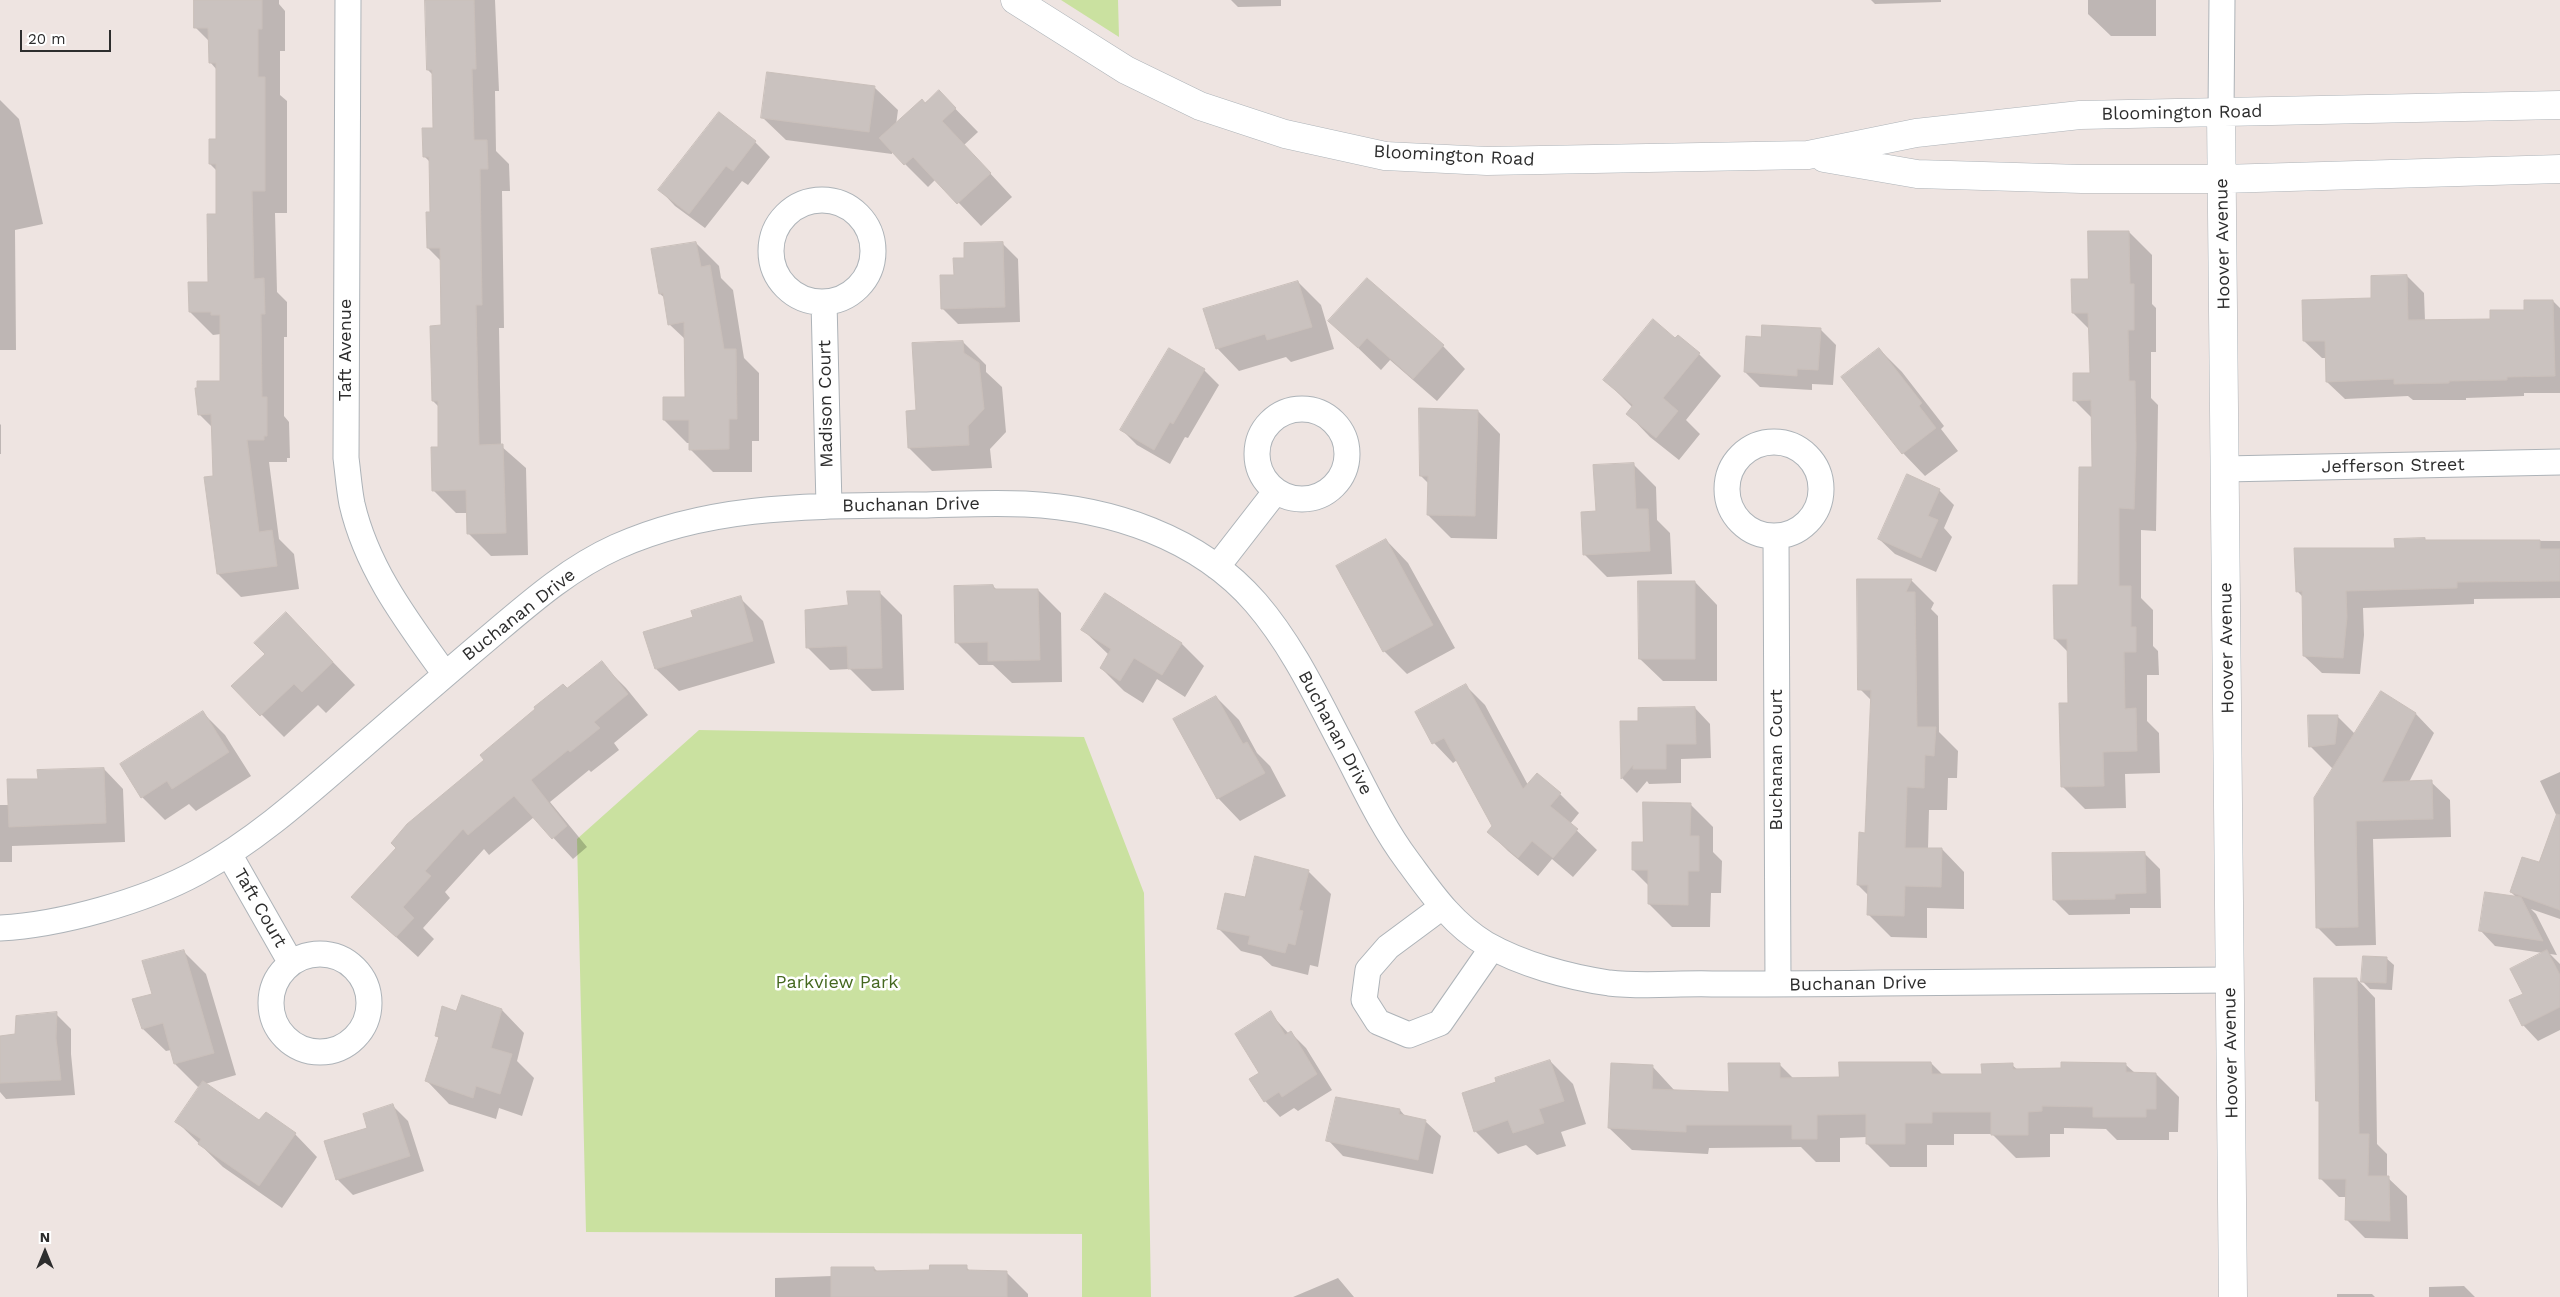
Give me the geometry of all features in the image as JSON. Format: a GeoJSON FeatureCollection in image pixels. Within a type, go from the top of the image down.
{"type":"FeatureCollection","features":[{"type":"Feature","properties":{"kind":"street","name":"Taft Avenue"},"geometry":{"type":"LineString","coordinates":[[348,0],[346,458],[352,504],[366,548],[384,585],[445,674]]}},
{"type":"Feature","properties":{"kind":"street","name":"Bloomington Road"},"geometry":{"type":"LineString","coordinates":[[1015,0],[1126,70],[1200,106],[1285,134],[1385,156],[1487,161],[1808,155],[1916,133],[2080,116],[2560,105]]}},
{"type":"Feature","properties":{"kind":"street","name":"Hoover Avenue"},"geometry":{"type":"LineString","coordinates":[[2222,0],[2221,113],[2233,1297]]}},
{"type":"Feature","properties":{"kind":"street","name":"Bloomington Road"},"geometry":{"type":"LineString","coordinates":[[1808,155],[1917,174],[2082,179],[2222,179],[2560,169]]}},
{"type":"Feature","properties":{"kind":"street"},"geometry":{"type":"LineString","coordinates":[[816,200],[833,201],[848,207],[861,218],[870,231],[874,247],[872,263],[865,279],[854,290],[840,298],[824,302],[807,299],[791,291],[779,279],[772,263],[771,246],[776,229],[785,215],[799,205],[816,200]]}},
{"type":"Feature","properties":{"kind":"street","name":"Madison Court"},"geometry":{"type":"LineString","coordinates":[[824,302],[829,506]]}},
{"type":"Feature","properties":{"kind":"street","name":"Jefferson Street"},"geometry":{"type":"LineString","coordinates":[[2225,469],[2560,462]]}},
{"type":"Feature","properties":{"kind":"street"},"geometry":{"type":"LineString","coordinates":[[1217,567],[1276,491]]}},
{"type":"Feature","properties":{"kind":"street","name":"Buchanan Drive"},"geometry":{"type":"LineString","coordinates":[[0,928],[20,927],[85,914],[144,895],[192,876],[229,854],[288,810],[445,674],[561,578],[612,549],[665,528],[724,514],[788,507],[1026,504],[1092,512],[1138,524],[1184,544],[1217,567],[1254,600],[1284,640],[1390,837],[1442,907],[1465,930],[1492,948],[1549,970],[1610,983],[1778,984],[2230,980]]}},
{"type":"Feature","properties":{"kind":"street","name":"Buchanan Court"},"geometry":{"type":"LineString","coordinates":[[1776,536],[1778,984]]}},
{"type":"Feature","properties":{"kind":"street","name":"Taft Court"},"geometry":{"type":"LineString","coordinates":[[229,854],[291,963]]}},
{"type":"Feature","properties":{"kind":"street"},"geometry":{"type":"LineString","coordinates":[[1442,907],[1388,947],[1368,970],[1364,1000],[1378,1022],[1409,1035],[1440,1023],[1492,948]]}},
{"type":"Feature","properties":{"kind":"green space"},"geometry":{"type":"Polygon","coordinates":[[[1061,0],[1118,0],[1119,37],[1061,0]]]}},
{"type":"Feature","properties":{"kind":"green space","name":"Parkview Park"},"geometry":{"type":"Polygon","coordinates":[[[699,730],[1084,737],[1144,893],[1151,1297],[1082,1297],[1082,1234],[586,1232],[577,839],[699,730]]]}},
{"type":"Feature","properties":{"kind":"building"},"geometry":{"type":"Polygon","coordinates":[[[194,0],[262,0],[262,29],[258,29],[258,77],[265,77],[265,191],[252,191],[254,279],[264,278],[265,314],[261,314],[262,397],[267,397],[267,436],[264,436],[264,440],[247,440],[259,532],[272,530],[277,566],[217,574],[204,477],[213,476],[211,414],[198,415],[195,388],[197,388],[197,381],[220,381],[220,315],[211,315],[211,312],[189,312],[188,282],[208,282],[207,214],[216,214],[216,164],[209,164],[209,139],[216,139],[216,63],[209,63],[208,28],[194,28],[194,0]]]}},
{"type":"Feature","properties":{"kind":"building"},"geometry":{"type":"Polygon","coordinates":[[[425,0],[474,0],[476,69],[472,69],[474,140],[487,140],[488,169],[480,169],[482,305],[476,305],[479,445],[503,444],[506,533],[467,534],[466,490],[432,491],[431,447],[438,447],[438,401],[432,401],[430,326],[441,325],[440,248],[427,248],[426,212],[430,212],[429,157],[423,157],[422,128],[433,128],[432,70],[427,70],[425,0]]]}},
{"type":"Feature","properties":{"kind":"building"},"geometry":{"type":"Polygon","coordinates":[[[767,72],[875,86],[869,132],[761,118],[767,72]]]}},
{"type":"Feature","properties":{"kind":"building"},"geometry":{"type":"Polygon","coordinates":[[[939,90],[956,108],[942,121],[991,173],[957,204],[913,157],[904,165],[879,138],[922,99],[925,103],[939,90]]]}},
{"type":"Feature","properties":{"kind":"building"},"geometry":{"type":"Polygon","coordinates":[[[719,112],[756,141],[733,171],[726,166],[689,214],[658,190],[719,112]]]}},
{"type":"Feature","properties":{"kind":"building"},"geometry":{"type":"Polygon","coordinates":[[[2088,231],[2129,231],[2130,284],[2134,284],[2134,330],[2128,330],[2129,381],[2135,381],[2136,448],[2134,509],[2119,508],[2119,586],[2131,586],[2131,627],[2136,627],[2136,652],[2124,652],[2125,709],[2136,708],[2137,751],[2103,752],[2104,786],[2061,787],[2059,703],[2068,703],[2067,639],[2054,639],[2053,585],[2078,585],[2079,467],[2092,467],[2091,400],[2073,401],[2073,373],[2090,373],[2088,313],[2072,313],[2071,279],[2088,279],[2088,231]]]}},
{"type":"Feature","properties":{"kind":"building"},"geometry":{"type":"Polygon","coordinates":[[[696,242],[701,267],[710,265],[724,349],[736,349],[737,419],[729,419],[729,449],[689,450],[689,420],[663,420],[663,397],[685,397],[684,322],[668,325],[663,293],[659,294],[651,249],[696,242]]]}},
{"type":"Feature","properties":{"kind":"building"},"geometry":{"type":"Polygon","coordinates":[[[1003,242],[1005,307],[941,309],[940,275],[954,275],[953,258],[964,258],[964,243],[1003,242]]]}},
{"type":"Feature","properties":{"kind":"building"},"geometry":{"type":"Polygon","coordinates":[[[2407,275],[2408,320],[2490,319],[2490,310],[2524,310],[2524,300],[2553,300],[2555,376],[2507,377],[2507,380],[2449,381],[2449,383],[2394,384],[2394,379],[2326,382],[2325,341],[2303,341],[2302,300],[2371,298],[2371,276],[2407,275]]]}},
{"type":"Feature","properties":{"kind":"building"},"geometry":{"type":"Polygon","coordinates":[[[1367,278],[1444,345],[1413,379],[1367,338],[1358,348],[1328,321],[1367,278]]]}},
{"type":"Feature","properties":{"kind":"building"},"geometry":{"type":"Polygon","coordinates":[[[1298,281],[1312,327],[1267,340],[1265,334],[1216,349],[1203,309],[1298,281]]]}},
{"type":"Feature","properties":{"kind":"building"},"geometry":{"type":"Polygon","coordinates":[[[1653,319],[1675,338],[1678,335],[1700,353],[1663,398],[1678,411],[1656,438],[1626,414],[1633,405],[1603,380],[1653,319]]]}},
{"type":"Feature","properties":{"kind":"building"},"geometry":{"type":"Polygon","coordinates":[[[1762,325],[1821,328],[1818,370],[1797,369],[1797,376],[1744,372],[1746,336],[1761,337],[1762,325]]]}},
{"type":"Feature","properties":{"kind":"building"},"geometry":{"type":"Polygon","coordinates":[[[963,341],[964,353],[979,363],[984,409],[968,426],[969,445],[908,448],[906,411],[916,410],[912,343],[963,341]]]}},
{"type":"Feature","properties":{"kind":"building"},"geometry":{"type":"Polygon","coordinates":[[[1169,348],[1205,369],[1173,424],[1170,422],[1154,450],[1120,430],[1169,348]]]}},
{"type":"Feature","properties":{"kind":"building"},"geometry":{"type":"Polygon","coordinates":[[[1879,348],[1922,403],[1919,406],[1936,428],[1902,454],[1841,377],[1879,348]]]}},
{"type":"Feature","properties":{"kind":"building"},"geometry":{"type":"Polygon","coordinates":[[[1419,408],[1478,410],[1475,516],[1427,515],[1428,476],[1420,476],[1419,408]]]}},
{"type":"Feature","properties":{"kind":"building"},"geometry":{"type":"Polygon","coordinates":[[[1634,463],[1636,509],[1648,509],[1650,551],[1583,555],[1581,512],[1596,511],[1593,465],[1634,463]]]}},
{"type":"Feature","properties":{"kind":"building"},"geometry":{"type":"Polygon","coordinates":[[[1907,474],[1940,489],[1928,516],[1938,520],[1921,558],[1878,539],[1907,474]]]}},
{"type":"Feature","properties":{"kind":"building"},"geometry":{"type":"Polygon","coordinates":[[[2425,538],[2425,540],[2540,540],[2540,549],[2560,549],[2560,581],[2457,582],[2457,588],[2346,591],[2347,617],[2343,658],[2303,656],[2302,591],[2296,592],[2294,548],[2395,548],[2394,539],[2425,538]]]}},
{"type":"Feature","properties":{"kind":"building"},"geometry":{"type":"Polygon","coordinates":[[[1386,539],[1433,625],[1383,652],[1336,566],[1386,539]]]}},
{"type":"Feature","properties":{"kind":"building"},"geometry":{"type":"Polygon","coordinates":[[[1857,579],[1912,579],[1906,592],[1915,592],[1917,727],[1936,727],[1934,756],[1925,755],[1924,788],[1907,787],[1905,848],[1942,848],[1941,887],[1905,886],[1904,916],[1867,915],[1868,885],[1857,885],[1859,832],[1865,833],[1871,690],[1858,690],[1857,579]]]}},
{"type":"Feature","properties":{"kind":"building"},"geometry":{"type":"Polygon","coordinates":[[[1638,581],[1695,581],[1695,659],[1639,659],[1638,581]]]}},
{"type":"Feature","properties":{"kind":"building"},"geometry":{"type":"Polygon","coordinates":[[[993,585],[994,589],[1038,589],[1040,660],[988,661],[988,642],[955,643],[954,586],[993,585]]]}},
{"type":"Feature","properties":{"kind":"building"},"geometry":{"type":"Polygon","coordinates":[[[847,591],[880,591],[882,668],[848,669],[847,646],[806,648],[805,610],[848,605],[847,591]]]}},
{"type":"Feature","properties":{"kind":"building"},"geometry":{"type":"Polygon","coordinates":[[[1105,593],[1182,643],[1162,675],[1134,658],[1120,681],[1100,668],[1111,649],[1081,630],[1105,593]]]}},
{"type":"Feature","properties":{"kind":"building"},"geometry":{"type":"Polygon","coordinates":[[[741,596],[753,641],[655,669],[643,632],[693,617],[691,611],[741,596]]]}},
{"type":"Feature","properties":{"kind":"building"},"geometry":{"type":"Polygon","coordinates":[[[286,612],[333,662],[302,692],[294,684],[260,716],[231,686],[265,654],[254,643],[286,612]]]}},
{"type":"Feature","properties":{"kind":"building"},"geometry":{"type":"Polygon","coordinates":[[[602,661],[628,694],[594,722],[600,728],[570,752],[568,750],[531,780],[567,826],[552,839],[514,796],[468,835],[463,829],[425,871],[431,876],[403,907],[414,918],[396,937],[351,897],[396,848],[391,843],[407,824],[484,760],[480,755],[563,684],[567,688],[602,661]]]}},
{"type":"Feature","properties":{"kind":"building"},"geometry":{"type":"Polygon","coordinates":[[[1466,684],[1523,789],[1537,773],[1561,793],[1550,806],[1578,829],[1553,858],[1532,841],[1518,858],[1487,832],[1492,826],[1444,738],[1432,744],[1415,712],[1466,684]]]}},
{"type":"Feature","properties":{"kind":"building"},"geometry":{"type":"Polygon","coordinates":[[[2381,691],[2416,713],[2382,782],[2432,780],[2433,819],[2356,821],[2358,927],[2316,928],[2314,798],[2381,691]]]}},
{"type":"Feature","properties":{"kind":"building"},"geometry":{"type":"Polygon","coordinates":[[[1216,696],[1243,744],[1247,742],[1265,773],[1217,799],[1173,719],[1216,696]]]}},
{"type":"Feature","properties":{"kind":"building"},"geometry":{"type":"Polygon","coordinates":[[[1695,707],[1696,744],[1666,744],[1666,769],[1633,769],[1633,765],[1621,779],[1620,721],[1638,721],[1638,708],[1695,707]]]}},
{"type":"Feature","properties":{"kind":"building"},"geometry":{"type":"Polygon","coordinates":[[[203,711],[229,752],[172,789],[167,781],[141,798],[120,764],[203,711]]]}},
{"type":"Feature","properties":{"kind":"building"},"geometry":{"type":"Polygon","coordinates":[[[2308,715],[2338,715],[2335,744],[2309,747],[2308,715]]]}},
{"type":"Feature","properties":{"kind":"building"},"geometry":{"type":"Polygon","coordinates":[[[104,768],[106,823],[9,827],[7,779],[38,779],[37,770],[104,768]]]}},
{"type":"Feature","properties":{"kind":"building"},"geometry":{"type":"Polygon","coordinates":[[[1643,802],[1691,803],[1690,836],[1699,836],[1699,871],[1688,871],[1688,905],[1648,904],[1648,870],[1632,870],[1632,842],[1643,842],[1643,802]]]}},
{"type":"Feature","properties":{"kind":"building"},"geometry":{"type":"Polygon","coordinates":[[[2557,814],[2560,815],[2560,910],[2510,892],[2522,857],[2539,862],[2557,814]]]}},
{"type":"Feature","properties":{"kind":"building"},"geometry":{"type":"Polygon","coordinates":[[[2145,852],[2146,893],[2115,894],[2115,899],[2053,900],[2052,853],[2145,852]]]}},
{"type":"Feature","properties":{"kind":"building"},"geometry":{"type":"Polygon","coordinates":[[[1255,856],[1309,870],[1299,910],[1303,911],[1295,945],[1288,943],[1285,953],[1248,944],[1250,936],[1217,929],[1225,893],[1245,897],[1255,856]]]}},
{"type":"Feature","properties":{"kind":"building"},"geometry":{"type":"Polygon","coordinates":[[[2485,892],[2521,897],[2543,941],[2479,931],[2485,892]]]}},
{"type":"Feature","properties":{"kind":"building"},"geometry":{"type":"Polygon","coordinates":[[[184,950],[214,1053],[174,1064],[163,1023],[142,1029],[132,999],[152,994],[142,961],[184,950]]]}},
{"type":"Feature","properties":{"kind":"building"},"geometry":{"type":"Polygon","coordinates":[[[2547,950],[2560,975],[2560,1007],[2522,1026],[2509,1000],[2523,994],[2510,969],[2547,950]]]}},
{"type":"Feature","properties":{"kind":"building"},"geometry":{"type":"Polygon","coordinates":[[[2363,956],[2387,957],[2386,983],[2361,982],[2363,956]]]}},
{"type":"Feature","properties":{"kind":"building"},"geometry":{"type":"Polygon","coordinates":[[[2314,978],[2357,978],[2359,1134],[2369,1134],[2368,1176],[2389,1176],[2390,1221],[2345,1220],[2346,1179],[2319,1179],[2319,1101],[2316,1101],[2314,978]]]}},
{"type":"Feature","properties":{"kind":"building"},"geometry":{"type":"Polygon","coordinates":[[[462,995],[502,1009],[491,1048],[512,1054],[500,1094],[476,1086],[473,1098],[425,1081],[439,1037],[435,1036],[442,1006],[456,1011],[462,995]]]}},
{"type":"Feature","properties":{"kind":"building"},"geometry":{"type":"Polygon","coordinates":[[[1271,1011],[1285,1035],[1291,1031],[1317,1074],[1282,1097],[1279,1092],[1264,1102],[1249,1079],[1259,1073],[1235,1034],[1271,1011]]]}},
{"type":"Feature","properties":{"kind":"building"},"geometry":{"type":"Polygon","coordinates":[[[57,1012],[56,1038],[61,1080],[0,1083],[0,1036],[15,1034],[16,1016],[57,1012]]]}},
{"type":"Feature","properties":{"kind":"building"},"geometry":{"type":"Polygon","coordinates":[[[1550,1060],[1564,1101],[1539,1109],[1544,1123],[1513,1133],[1508,1120],[1474,1132],[1462,1093],[1496,1082],[1495,1078],[1550,1060]]]}},
{"type":"Feature","properties":{"kind":"building"},"geometry":{"type":"Polygon","coordinates":[[[1839,1062],[1931,1062],[1932,1074],[1982,1074],[1981,1064],[2013,1063],[2013,1069],[2061,1068],[2061,1062],[2126,1063],[2126,1072],[2156,1073],[2156,1109],[2146,1109],[2146,1117],[2093,1117],[2093,1107],[2042,1106],[2042,1111],[2028,1112],[2028,1135],[1991,1135],[1991,1112],[1932,1112],[1932,1123],[1905,1123],[1905,1144],[1866,1144],[1866,1114],[1817,1115],[1817,1139],[1792,1139],[1792,1125],[1686,1125],[1686,1132],[1608,1128],[1611,1063],[1653,1065],[1652,1089],[1729,1092],[1728,1063],[1780,1063],[1780,1078],[1839,1077],[1839,1062]]]}},
{"type":"Feature","properties":{"kind":"building"},"geometry":{"type":"Polygon","coordinates":[[[203,1081],[259,1120],[266,1112],[296,1133],[259,1186],[198,1144],[201,1139],[175,1122],[203,1081]]]}},
{"type":"Feature","properties":{"kind":"building"},"geometry":{"type":"Polygon","coordinates":[[[1336,1097],[1400,1109],[1399,1114],[1426,1120],[1418,1160],[1326,1141],[1336,1097]]]}},
{"type":"Feature","properties":{"kind":"building"},"geometry":{"type":"Polygon","coordinates":[[[393,1104],[410,1156],[336,1180],[324,1141],[367,1128],[363,1114],[393,1104]]]}},
{"type":"Feature","properties":{"kind":"building"},"geometry":{"type":"Polygon","coordinates":[[[930,1265],[967,1265],[967,1270],[1007,1271],[1007,1297],[831,1297],[831,1267],[874,1267],[874,1271],[929,1270],[930,1265]]]}}]}
